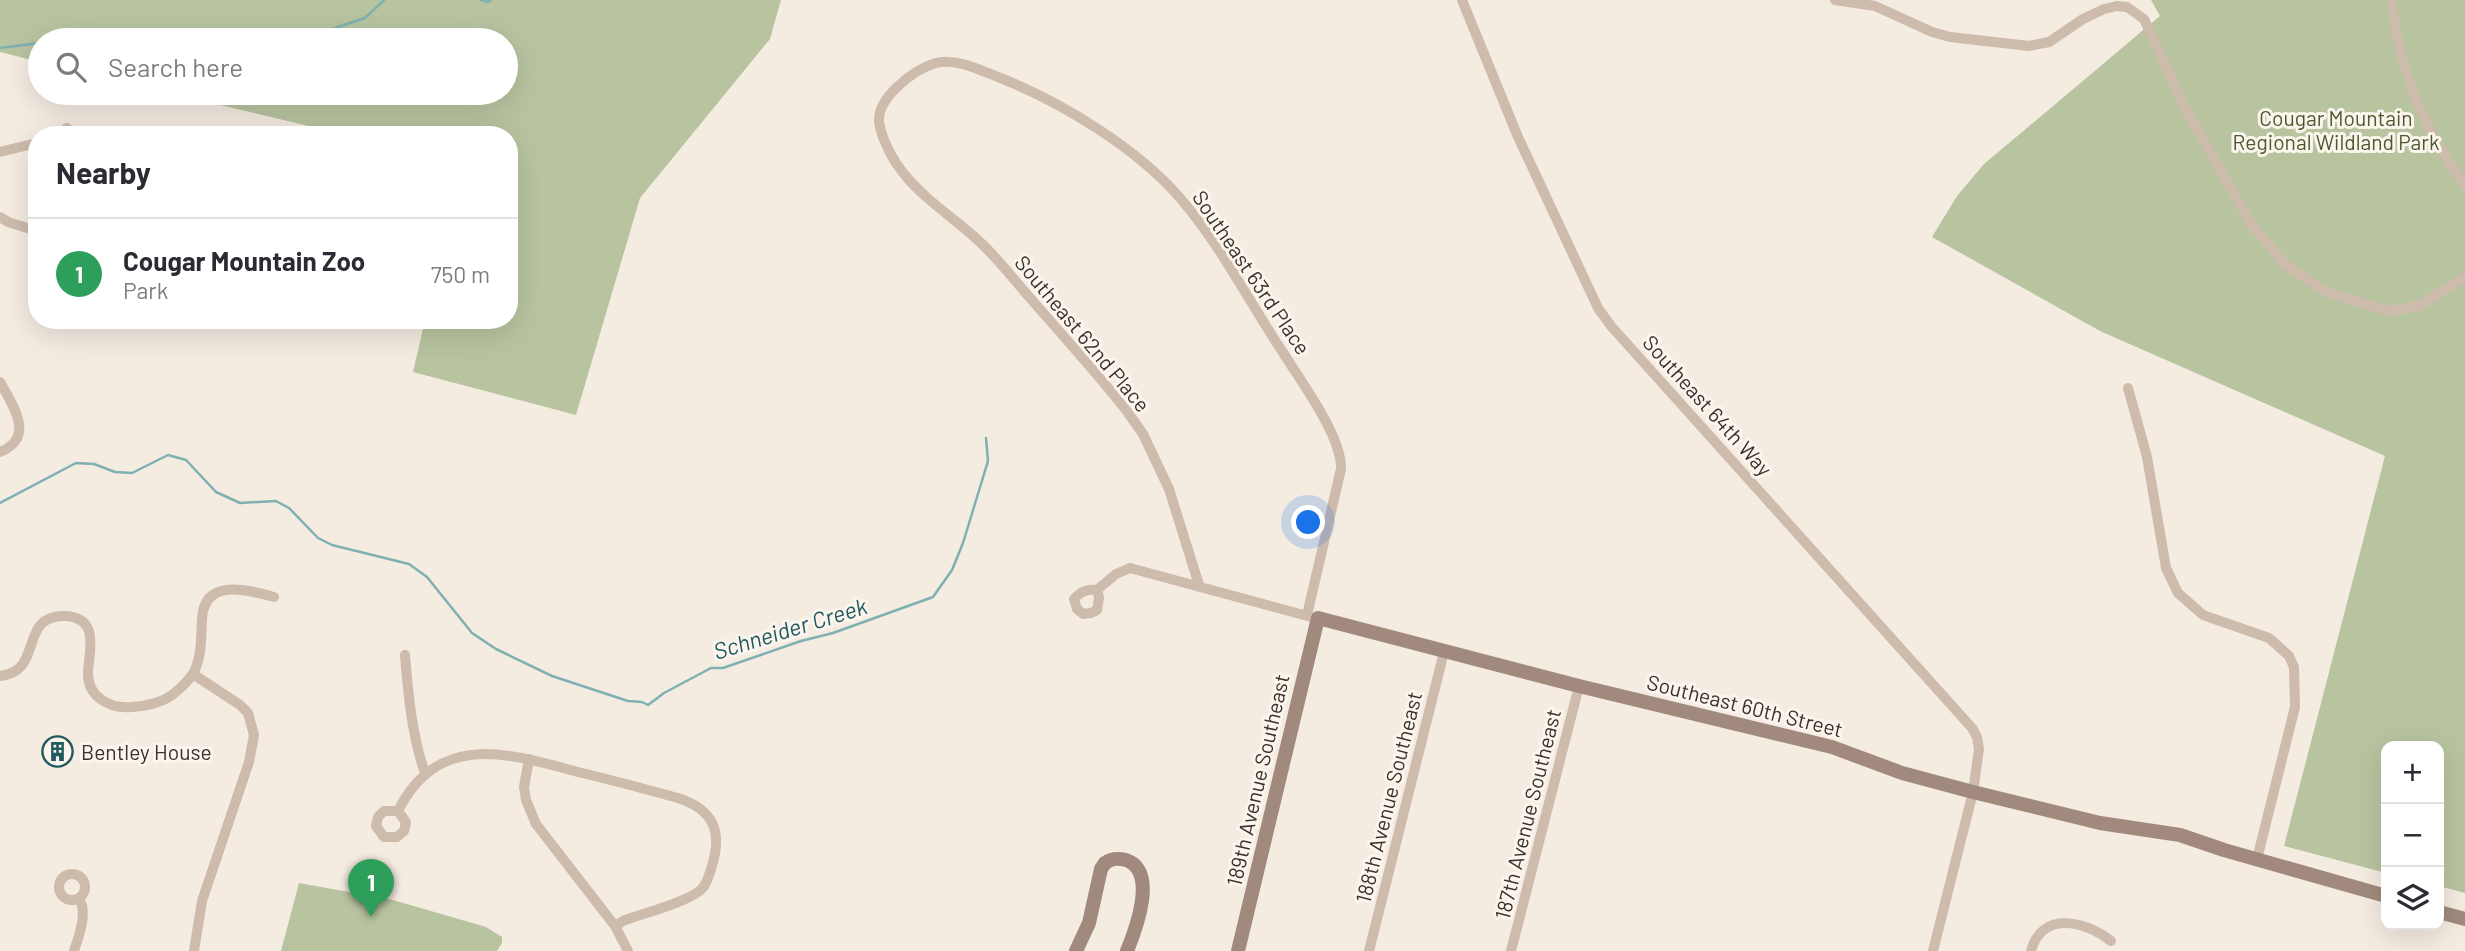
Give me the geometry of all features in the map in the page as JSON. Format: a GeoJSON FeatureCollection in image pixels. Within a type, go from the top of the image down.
{"type":"FeatureCollection","features":[{"type":"Feature","properties":{"kind":"street","name":"Southeast 64th Way"},"geometry":{"type":"LineString","coordinates":[[1462,0],[1518,137],[1598,308],[1611,326],[1972,728],[1977,737],[1979,749],[1973,792],[1933,951]]}},
{"type":"Feature","properties":{"kind":"street"},"geometry":{"type":"LineString","coordinates":[[1835,0],[1885,10],[1951,37],[2029,46],[2049,42],[2082,19],[2104,9],[2127,7],[2144,19],[2185,108],[2251,223],[2286,265],[2326,292],[2389,311],[2419,306],[2465,277]]}},
{"type":"Feature","properties":{"kind":"street"},"geometry":{"type":"LineString","coordinates":[[2392,0],[2400,52],[2414,98],[2437,145],[2465,186]]}},
{"type":"Feature","properties":{"kind":"street","name":"Southeast 63rd Place"},"geometry":{"type":"LineString","coordinates":[[885,139],[879,116],[891,92],[936,62],[947,62],[978,70],[1055,103],[1125,149],[1153,170],[1181,199],[1222,254],[1310,395],[1340,451]]}},
{"type":"Feature","properties":{"kind":"street","name":"Southeast 62nd Place"},"geometry":{"type":"LineString","coordinates":[[885,139],[893,158],[913,184],[981,243],[1126,410],[1143,434],[1169,489],[1199,585]]}},
{"type":"Feature","properties":{"kind":"street"},"geometry":{"type":"LineString","coordinates":[[0,152],[28,145]]}},
{"type":"Feature","properties":{"kind":"street"},"geometry":{"type":"LineString","coordinates":[[0,217],[28,228]]}},
{"type":"Feature","properties":{"kind":"street"},"geometry":{"type":"LineString","coordinates":[[0,382],[20,423],[18,436],[10,448],[0,452]]}},
{"type":"Feature","properties":{"kind":"street"},"geometry":{"type":"LineString","coordinates":[[2128,388],[2147,457],[2166,568],[2178,593],[2203,615],[2269,638],[2289,656],[2294,667],[2295,707],[2257,859]]}},
{"type":"Feature","properties":{"kind":"street","name":"189th Avenue Southeast"},"geometry":{"type":"LineString","coordinates":[[1238,951],[1312,617],[1342,469],[1340,451]]}},
{"type":"Feature","properties":{"kind":"street","name":"Southeast 60th Street"},"geometry":{"type":"LineString","coordinates":[[1097,590],[1116,574],[1130,568],[1444,652],[1832,747],[1902,773],[1973,792],[2100,823],[2180,835],[2381,895]]}},
{"type":"Feature","properties":{"kind":"street"},"geometry":{"type":"LineString","coordinates":[[0,676],[11,675],[23,667],[32,638],[41,623],[55,616],[64,616],[78,620],[89,630],[92,654],[89,682],[98,697],[111,705],[124,708],[156,703],[174,693],[193,674],[201,648],[202,619],[207,601],[215,594],[240,588],[274,597]]}},
{"type":"Feature","properties":{"kind":"street","name":"188th Avenue Southeast"},"geometry":{"type":"LineString","coordinates":[[1369,951],[1444,652]]}},
{"type":"Feature","properties":{"kind":"street"},"geometry":{"type":"LineString","coordinates":[[405,654],[419,756],[425,773]]}},
{"type":"Feature","properties":{"kind":"street"},"geometry":{"type":"LineString","coordinates":[[193,674],[240,705],[248,713],[254,735],[249,762],[202,901],[194,951]]}},
{"type":"Feature","properties":{"kind":"street","name":"187th Avenue Southeast"},"geometry":{"type":"LineString","coordinates":[[1511,951],[1579,686]]}},
{"type":"Feature","properties":{"kind":"street"},"geometry":{"type":"LineString","coordinates":[[398,811],[415,783],[425,773],[443,763],[490,754],[529,759],[678,798],[706,812],[717,840],[713,863],[702,889],[691,896],[615,926]]}},
{"type":"Feature","properties":{"kind":"street"},"geometry":{"type":"LineString","coordinates":[[529,759],[524,787],[526,800],[536,824],[615,926],[628,951]]}},
{"type":"Feature","properties":{"kind":"street"},"geometry":{"type":"LineString","coordinates":[[1076,951],[1089,923],[1101,869],[1111,859],[1128,861],[1140,870],[1143,888],[1128,951]]}},
{"type":"Feature","properties":{"kind":"street"},"geometry":{"type":"LineString","coordinates":[[74,951],[83,913],[83,904],[79,898]]}},
{"type":"Feature","properties":{"kind":"street"},"geometry":{"type":"LineString","coordinates":[[2444,913],[2465,919]]}},
{"type":"Feature","properties":{"kind":"street"},"geometry":{"type":"LineString","coordinates":[[2031,951],[2037,936],[2051,924],[2072,925],[2094,931],[2111,941]]}},
{"type":"Feature","properties":{"kind":"green space"},"geometry":{"type":"Polygon","coordinates":[[[0,0],[781,0],[770,39],[640,198],[576,415],[413,372],[423,329],[518,329],[518,126],[308,126],[220,105],[518,105],[518,28],[28,28],[28,59],[0,52],[0,0]]]}},
{"type":"Feature","properties":{"kind":"green space","name":"Cougar Mountain Regional Wildland Park"},"geometry":{"type":"Polygon","coordinates":[[[2151,0],[2465,0],[2465,893],[2444,887],[2444,741],[2381,741],[2381,872],[2284,846],[2385,456],[2100,331],[1932,237],[1957,196],[1984,164],[2160,16],[2151,0]]]}},
{"type":"Feature","properties":{"kind":"green space"},"geometry":{"type":"Polygon","coordinates":[[[299,883],[393,900],[486,927],[502,937],[502,943],[497,951],[281,951],[299,883]]]}},
{"type":"Feature","properties":{"kind":"waterway"},"geometry":{"type":"LineString","coordinates":[[335,28],[365,18],[384,0]]}},
{"type":"Feature","properties":{"kind":"waterway"},"geometry":{"type":"LineString","coordinates":[[481,0],[491,0]]}},
{"type":"Feature","properties":{"kind":"waterway"},"geometry":{"type":"LineString","coordinates":[[0,48],[28,44]]}},
{"type":"Feature","properties":{"kind":"waterway","name":"Schneider Creek"},"geometry":{"type":"LineString","coordinates":[[0,503],[76,463],[94,464],[115,472],[132,473],[168,455],[186,460],[216,492],[240,503],[276,501],[289,508],[318,538],[332,545],[409,564],[427,577],[472,633],[496,649],[552,676],[648,705],[664,693],[711,668],[723,668],[833,633],[933,597],[952,570],[963,543],[988,461],[986,438]]}},
{"type":"Feature","properties":{"kind":"place","name":"Bentley House"},"geometry":{"type":"Point","coordinates":[58,751]}},
{"type":"Feature","properties":{"kind":"place","name":"Cougar Mountain Zoo"},"geometry":{"type":"Point","coordinates":[371,917]}}]}
